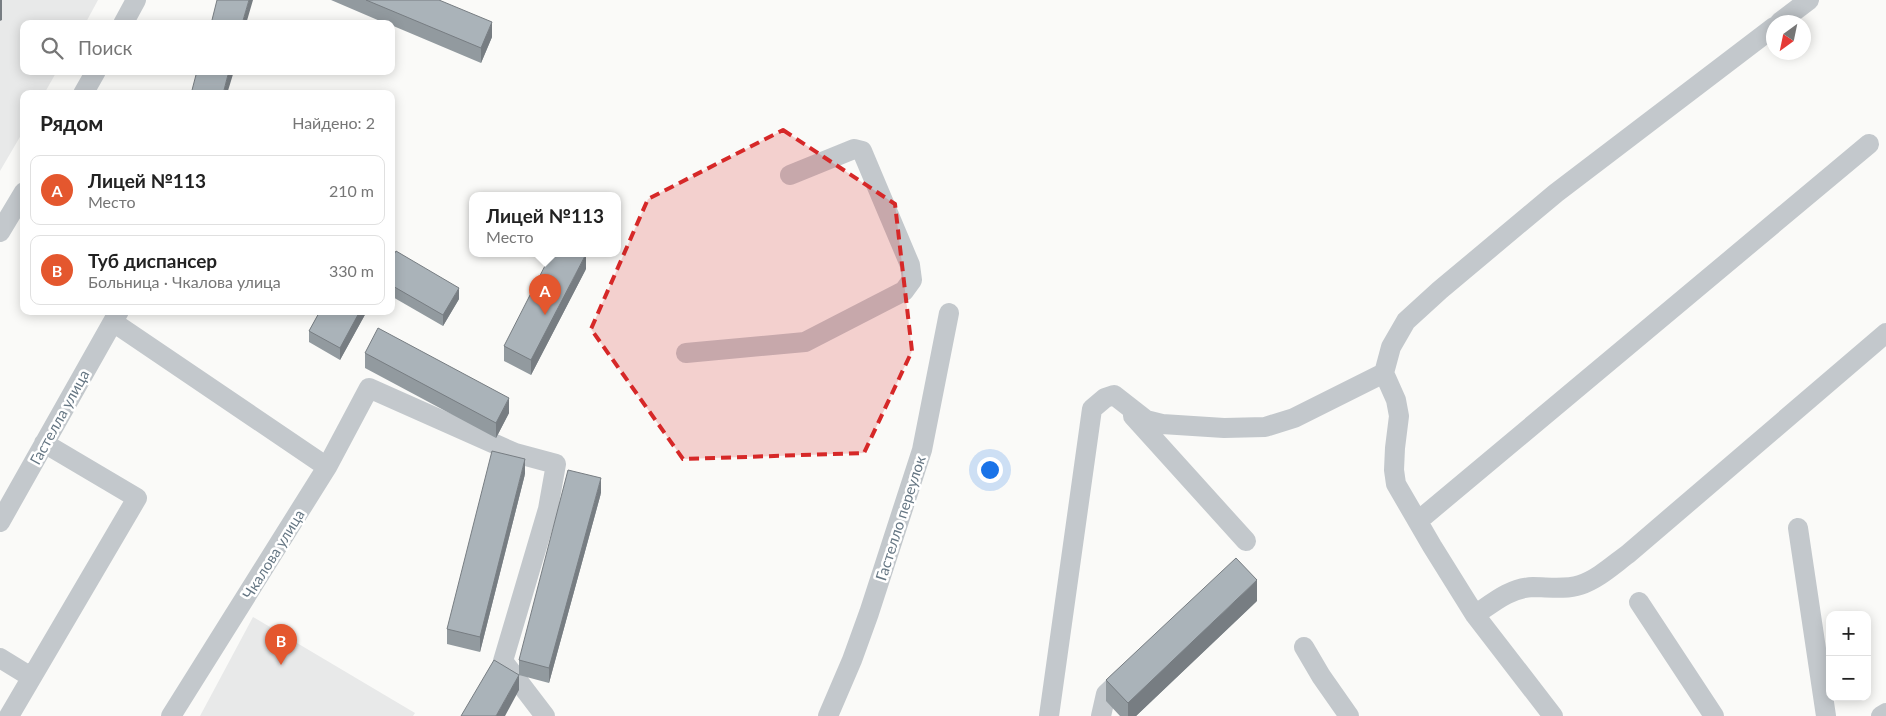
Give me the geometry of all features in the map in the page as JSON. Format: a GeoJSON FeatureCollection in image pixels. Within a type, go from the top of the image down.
{"type":"FeatureCollection","features":[{"type":"Feature","properties":{"kind":"street"},"geometry":{"type":"LineString","coordinates":[[125,20],[136,0]]}},
{"type":"Feature","properties":{"kind":"street"},"geometry":{"type":"LineString","coordinates":[[1789,15],[1809,0]]}},
{"type":"Feature","properties":{"kind":"street"},"geometry":{"type":"LineString","coordinates":[[1553,716],[1475,615],[1396,484],[1394,470],[1399,416],[1396,400],[1384,373],[1391,347],[1406,320],[1440,290],[1556,193],[1766,33]]}},
{"type":"Feature","properties":{"kind":"street"},"geometry":{"type":"LineString","coordinates":[[85,90],[94,75]]}},
{"type":"Feature","properties":{"kind":"street"},"geometry":{"type":"LineString","coordinates":[[1418,520],[1869,144]]}},
{"type":"Feature","properties":{"kind":"street"},"geometry":{"type":"LineString","coordinates":[[686,353],[805,342],[904,291],[912,280],[910,265],[862,151],[854,149],[790,175]]}},
{"type":"Feature","properties":{"kind":"street"},"geometry":{"type":"LineString","coordinates":[[0,232],[20,199]]}},
{"type":"Feature","properties":{"kind":"street","name":"Гастелло переулок"},"geometry":{"type":"LineString","coordinates":[[828,716],[852,660],[869,613],[922,450],[949,313]]}},
{"type":"Feature","properties":{"kind":"street"},"geometry":{"type":"LineString","coordinates":[[116,317],[327,467]]}},
{"type":"Feature","properties":{"kind":"street","name":"Гастелла улица"},"geometry":{"type":"LineString","coordinates":[[0,522],[116,317]]}},
{"type":"Feature","properties":{"kind":"street"},"geometry":{"type":"LineString","coordinates":[[1475,615],[1504,595],[1515,590],[1534,587],[1577,586],[1592,581],[1628,554],[1886,333]]}},
{"type":"Feature","properties":{"kind":"street"},"geometry":{"type":"LineString","coordinates":[[1114,395],[1146,420],[1162,424],[1224,428],[1265,427],[1294,418],[1384,373]]}},
{"type":"Feature","properties":{"kind":"street","name":"Чкалова улица"},"geometry":{"type":"LineString","coordinates":[[171,716],[327,467],[369,388],[515,453],[556,464],[548,510],[503,661],[545,716]]}},
{"type":"Feature","properties":{"kind":"street"},"geometry":{"type":"LineString","coordinates":[[1114,395],[1246,541]]}},
{"type":"Feature","properties":{"kind":"street"},"geometry":{"type":"LineString","coordinates":[[1049,716],[1092,409],[1105,398],[1114,395]]}},
{"type":"Feature","properties":{"kind":"street"},"geometry":{"type":"LineString","coordinates":[[9,716],[137,498],[44,443]]}},
{"type":"Feature","properties":{"kind":"street"},"geometry":{"type":"LineString","coordinates":[[1798,528],[1826,716]]}},
{"type":"Feature","properties":{"kind":"street"},"geometry":{"type":"LineString","coordinates":[[1639,602],[1714,716]]}},
{"type":"Feature","properties":{"kind":"street"},"geometry":{"type":"LineString","coordinates":[[1304,647],[1321,676],[1350,716]]}},
{"type":"Feature","properties":{"kind":"street"},"geometry":{"type":"LineString","coordinates":[[0,658],[31,677]]}},
{"type":"Feature","properties":{"kind":"street"},"geometry":{"type":"LineString","coordinates":[[1102,716],[1106,694],[1141,661]]}},
{"type":"Feature","properties":{"kind":"street"},"geometry":{"type":"LineString","coordinates":[[1881,716],[1886,713]]}},
{"type":"Feature","properties":{"kind":"highlighted area"},"geometry":{"type":"Polygon","coordinates":[[[783,130],[895,204],[912,351],[864,453],[683,459],[591,329],[648,199],[783,130]]]}},
{"type":"Feature","properties":{"kind":"shaded area"},"geometry":{"type":"Polygon","coordinates":[[[0,0],[98,0],[87,20],[20,20],[20,75],[55,75],[46,90],[20,90],[20,137],[0,171],[0,0]]]}},
{"type":"Feature","properties":{"kind":"shaded area"},"geometry":{"type":"Polygon","coordinates":[[[253,617],[415,713],[413,716],[200,716],[253,617]]]}},
{"type":"Feature","properties":{"kind":"building"},"geometry":{"type":"Polygon","coordinates":[[[217,0],[249,0],[243,20],[212,20],[217,0]]]}},
{"type":"Feature","properties":{"kind":"building"},"geometry":{"type":"Polygon","coordinates":[[[366,0],[439,0],[492,22],[481,48],[366,0]]]}},
{"type":"Feature","properties":{"kind":"building"},"geometry":{"type":"Polygon","coordinates":[[[196,75],[228,75],[224,90],[192,90],[196,75]]]}},
{"type":"Feature","properties":{"kind":"building"},"geometry":{"type":"Polygon","coordinates":[[[396,251],[459,288],[443,315],[395,287],[396,251]]]}},
{"type":"Feature","properties":{"kind":"building"},"geometry":{"type":"Polygon","coordinates":[[[549,257],[584,257],[531,360],[504,346],[549,257]]]}},
{"type":"Feature","properties":{"kind":"building"},"geometry":{"type":"Polygon","coordinates":[[[318,315],[358,315],[340,348],[309,331],[318,315]]]}},
{"type":"Feature","properties":{"kind":"building"},"geometry":{"type":"Polygon","coordinates":[[[378,328],[509,398],[496,423],[365,353],[378,328]]]}},
{"type":"Feature","properties":{"kind":"building"},"geometry":{"type":"Polygon","coordinates":[[[492,451],[525,459],[480,637],[447,629],[492,451]]]}},
{"type":"Feature","properties":{"kind":"building"},"geometry":{"type":"Polygon","coordinates":[[[568,470],[601,478],[549,668],[519,660],[568,470]]]}},
{"type":"Feature","properties":{"kind":"building"},"geometry":{"type":"Polygon","coordinates":[[[1236,558],[1257,580],[1128,703],[1106,680],[1236,558]]]}},
{"type":"Feature","properties":{"kind":"building"},"geometry":{"type":"Polygon","coordinates":[[[494,660],[519,675],[496,716],[461,716],[494,660]]]}},
{"type":"Feature","properties":{"kind":"place","name":"Лицей №113"},"geometry":{"type":"Point","coordinates":[545,315]}},
{"type":"Feature","properties":{"kind":"place","name":"Туб диспансер"},"geometry":{"type":"Point","coordinates":[281,665]}}]}
